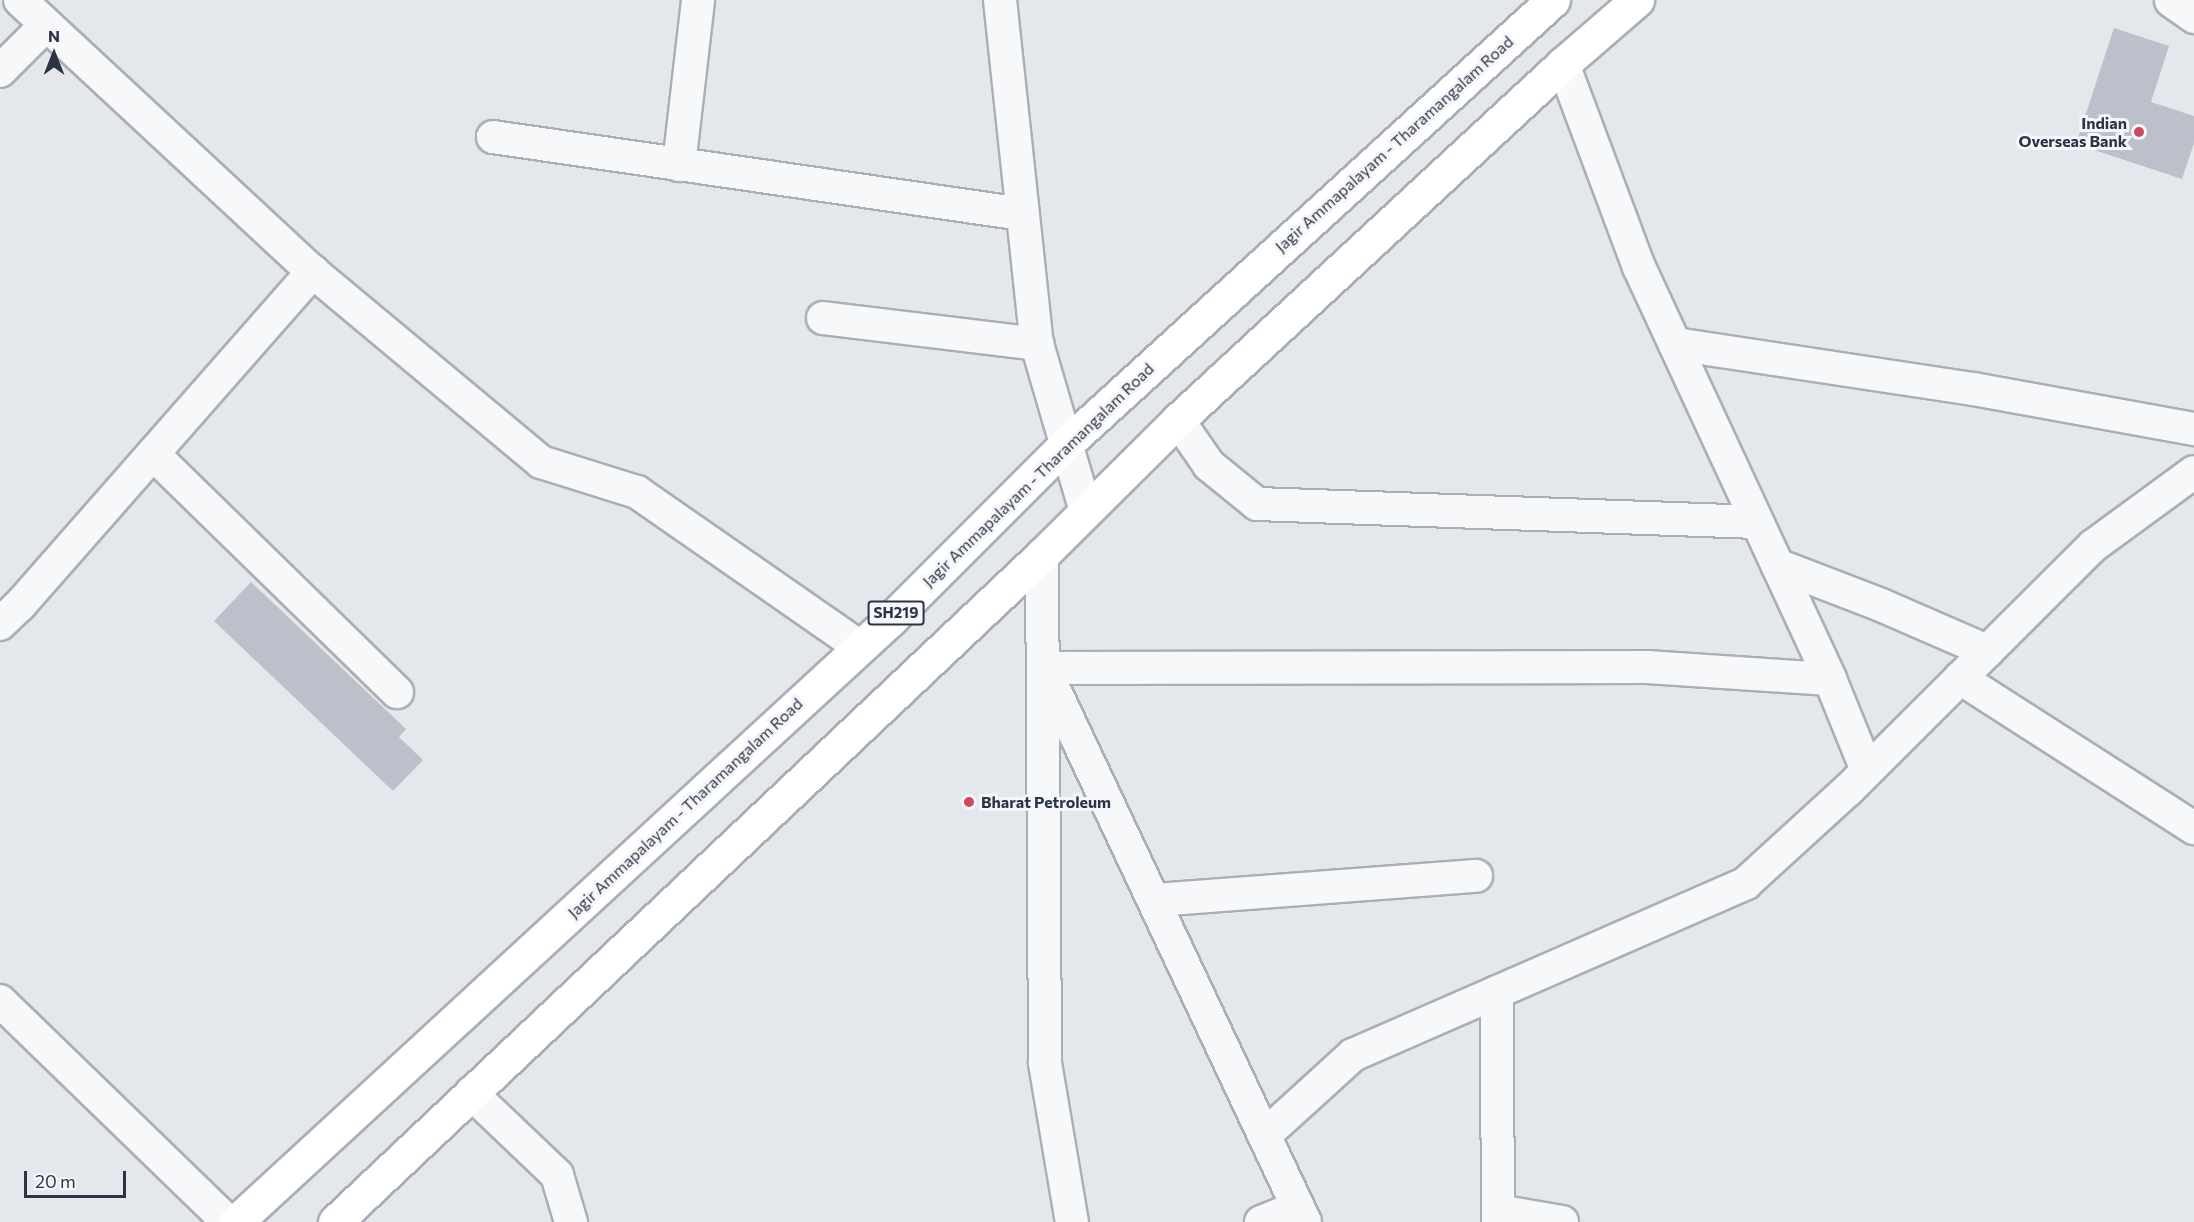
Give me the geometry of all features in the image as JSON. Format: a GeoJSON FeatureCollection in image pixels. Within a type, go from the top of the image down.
{"type":"FeatureCollection","features":[{"type":"Feature","properties":{"kind":"main road","name":"Jagir Ammapalayam - Tharamangalam Road"},"geometry":{"type":"LineString","coordinates":[[236,1222],[860,647],[1066,444],[1553,0]]}},
{"type":"Feature","properties":{"kind":"main road"},"geometry":{"type":"LineString","coordinates":[[335,1222],[1042,555],[1178,420],[1563,64],[1637,0]]}},
{"type":"Feature","properties":{"kind":"street"},"geometry":{"type":"LineString","coordinates":[[20,0],[313,272],[541,462],[637,492],[860,647]]}},
{"type":"Feature","properties":{"kind":"street"},"geometry":{"type":"LineString","coordinates":[[679,165],[698,0]]}},
{"type":"Feature","properties":{"kind":"street"},"geometry":{"type":"LineString","coordinates":[[1000,0],[1037,344],[1086,512]]}},
{"type":"Feature","properties":{"kind":"street"},"geometry":{"type":"LineString","coordinates":[[2171,0],[2194,15]]}},
{"type":"Feature","properties":{"kind":"street"},"geometry":{"type":"LineString","coordinates":[[0,71],[46,25]]}},
{"type":"Feature","properties":{"kind":"street"},"geometry":{"type":"LineString","coordinates":[[1563,64],[1639,267],[1830,679],[1867,770]]}},
{"type":"Feature","properties":{"kind":"street"},"geometry":{"type":"LineString","coordinates":[[493,137],[1022,214]]}},
{"type":"Feature","properties":{"kind":"street"},"geometry":{"type":"LineString","coordinates":[[7,605],[153,454],[313,272]]}},
{"type":"Feature","properties":{"kind":"street"},"geometry":{"type":"LineString","coordinates":[[823,318],[1037,344]]}},
{"type":"Feature","properties":{"kind":"street"},"geometry":{"type":"LineString","coordinates":[[1675,344],[1974,388],[2194,429]]}},
{"type":"Feature","properties":{"kind":"street"},"geometry":{"type":"LineString","coordinates":[[1178,420],[1209,465],[1257,504],[1756,522]]}},
{"type":"Feature","properties":{"kind":"street"},"geometry":{"type":"LineString","coordinates":[[153,454],[397,692]]}},
{"type":"Feature","properties":{"kind":"street"},"geometry":{"type":"LineString","coordinates":[[1265,1135],[1353,1055],[1746,883],[1867,770],[2094,546],[2194,472]]}},
{"type":"Feature","properties":{"kind":"street"},"geometry":{"type":"LineString","coordinates":[[1042,555],[1045,1063],[1072,1222]]}},
{"type":"Feature","properties":{"kind":"street"},"geometry":{"type":"LineString","coordinates":[[1777,565],[1881,605],[1987,651]]}},
{"type":"Feature","properties":{"kind":"street"},"geometry":{"type":"LineString","coordinates":[[1044,668],[1647,668],[1830,679]]}},
{"type":"Feature","properties":{"kind":"street"},"geometry":{"type":"LineString","coordinates":[[1044,668],[1302,1215],[1261,1222]]}},
{"type":"Feature","properties":{"kind":"street"},"geometry":{"type":"LineString","coordinates":[[1960,678],[2194,828]]}},
{"type":"Feature","properties":{"kind":"street"},"geometry":{"type":"LineString","coordinates":[[1155,900],[1476,876]]}},
{"type":"Feature","properties":{"kind":"street"},"geometry":{"type":"LineString","coordinates":[[1497,992],[1498,1216],[1562,1222]]}},
{"type":"Feature","properties":{"kind":"street"},"geometry":{"type":"LineString","coordinates":[[0,1001],[228,1222]]}},
{"type":"Feature","properties":{"kind":"street"},"geometry":{"type":"LineString","coordinates":[[471,1093],[557,1175],[571,1222]]}},
{"type":"Feature","properties":{"kind":"building"},"geometry":{"type":"Polygon","coordinates":[[[2114,28],[2169,46],[2151,102],[2194,116],[2194,143],[2182,179],[2076,144],[2114,28]]]}},
{"type":"Feature","properties":{"kind":"building"},"geometry":{"type":"Polygon","coordinates":[[[251,582],[406,729],[399,737],[423,760],[393,791],[214,621],[251,582]]]}},
{"type":"Feature","properties":{"kind":"place","name":"Indian Overseas Bank"},"geometry":{"type":"Point","coordinates":[2139,132]}},
{"type":"Feature","properties":{"kind":"place","name":"Bharat Petroleum"},"geometry":{"type":"Point","coordinates":[969,802]}}]}
